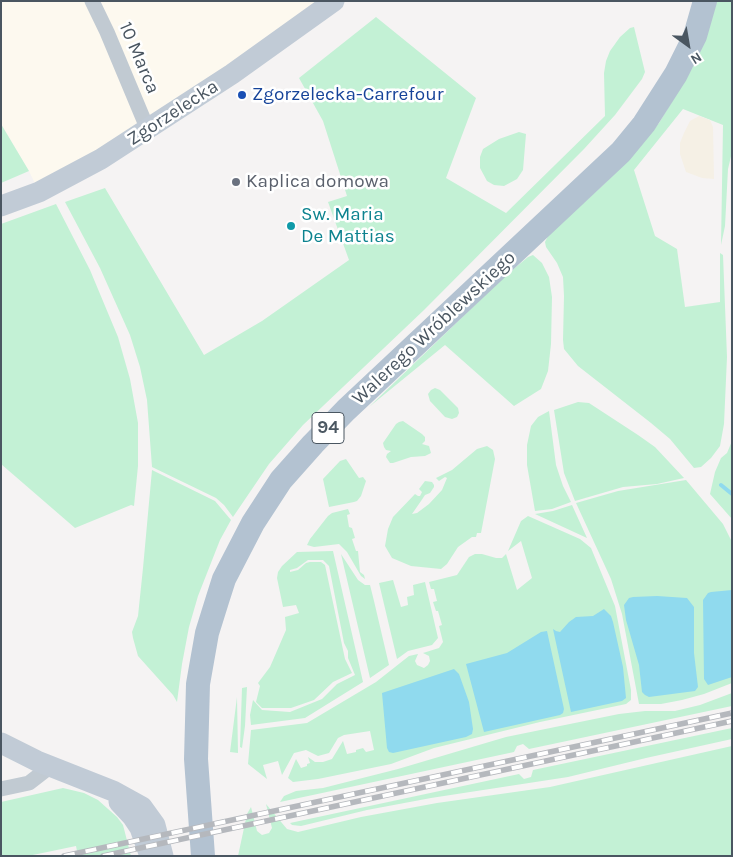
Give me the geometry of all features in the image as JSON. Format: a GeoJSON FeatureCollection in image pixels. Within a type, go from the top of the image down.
{"type":"FeatureCollection","features":[{"type":"Feature","properties":{"kind":"main road","name":"Walerego Wróblewskiego"},"geometry":{"type":"LineString","coordinates":[[203,856],[196,755],[198,684],[207,633],[219,593],[253,522],[281,480],[346,410],[621,152],[659,103],[681,66],[695,36],[704,1]]}},
{"type":"Feature","properties":{"kind":"street","name":"10 Marca"},"geometry":{"type":"LineString","coordinates":[[92,1],[108,32],[148,130]]}},
{"type":"Feature","properties":{"kind":"street","name":"Zgorzelecka"},"geometry":{"type":"LineString","coordinates":[[1,206],[49,187],[101,159],[232,74],[334,1]]}},
{"type":"Feature","properties":{"kind":"street"},"geometry":{"type":"LineString","coordinates":[[1,743],[94,785],[113,791],[142,807],[156,825],[163,856]]}},
{"type":"Feature","properties":{"kind":"street"},"geometry":{"type":"LineString","coordinates":[[1,789],[29,783],[51,766]]}},
{"type":"Feature","properties":{"kind":"street"},"geometry":{"type":"LineString","coordinates":[[94,785],[122,805],[132,816],[140,828],[150,856]]}},
{"type":"Feature","properties":{"kind":"shaded area"},"geometry":{"type":"Polygon","coordinates":[[[1,1],[334,1],[39,192],[29,171],[1,124],[1,1]]]}},
{"type":"Feature","properties":{"kind":"green space"},"geometry":{"type":"Polygon","coordinates":[[[715,1],[732,1],[732,152],[728,169],[725,226],[721,245],[723,125],[683,109],[634,170],[655,236],[677,249],[685,307],[720,302],[720,253],[723,255],[727,357],[724,424],[720,446],[701,467],[694,468],[670,439],[578,366],[564,349],[563,277],[545,242],[549,234],[603,185],[637,150],[659,123],[695,63],[715,1]]]}},
{"type":"Feature","properties":{"kind":"green space"},"geometry":{"type":"Polygon","coordinates":[[[376,17],[476,98],[446,178],[506,213],[605,116],[604,73],[606,61],[610,51],[620,37],[630,28],[634,27],[645,72],[642,79],[615,115],[584,149],[424,310],[303,425],[269,464],[233,517],[216,498],[152,467],[147,400],[140,367],[130,335],[100,268],[65,202],[105,188],[204,355],[262,321],[349,260],[328,202],[347,196],[323,121],[299,78],[376,17]]]}},
{"type":"Feature","properties":{"kind":"green space"},"geometry":{"type":"Polygon","coordinates":[[[1,124],[29,171],[1,183],[1,124]]]}},
{"type":"Feature","properties":{"kind":"green space"},"geometry":{"type":"Polygon","coordinates":[[[519,132],[526,134],[523,170],[517,179],[504,186],[494,185],[487,181],[480,168],[480,157],[483,149],[499,139],[519,132]]]}},
{"type":"Feature","properties":{"kind":"green space"},"geometry":{"type":"Polygon","coordinates":[[[56,204],[90,270],[118,337],[130,379],[138,423],[138,466],[134,506],[131,505],[75,528],[1,464],[1,224],[56,204]]]}},
{"type":"Feature","properties":{"kind":"green space"},"geometry":{"type":"Polygon","coordinates":[[[533,255],[542,263],[549,277],[552,297],[551,344],[548,371],[541,389],[514,406],[445,345],[369,407],[504,277],[533,255]]]}},
{"type":"Feature","properties":{"kind":"green space"},"geometry":{"type":"Polygon","coordinates":[[[435,388],[440,390],[458,408],[459,413],[457,417],[452,419],[445,417],[430,401],[428,394],[435,388]]]}},
{"type":"Feature","properties":{"kind":"green space"},"geometry":{"type":"Polygon","coordinates":[[[578,402],[589,403],[655,447],[684,478],[657,484],[623,487],[575,501],[564,473],[554,410],[578,402]]]}},
{"type":"Feature","properties":{"kind":"green space"},"geometry":{"type":"Polygon","coordinates":[[[549,411],[556,465],[571,502],[552,509],[535,511],[527,465],[527,445],[531,426],[538,417],[549,411]]]}},
{"type":"Feature","properties":{"kind":"green space"},"geometry":{"type":"Polygon","coordinates":[[[403,421],[425,437],[425,441],[422,444],[429,446],[431,453],[390,463],[386,457],[391,451],[386,450],[383,443],[396,424],[403,421]]]}},
{"type":"Feature","properties":{"kind":"green space"},"geometry":{"type":"Polygon","coordinates":[[[732,441],[732,519],[710,494],[715,472],[732,441]]]}},
{"type":"Feature","properties":{"kind":"green space"},"geometry":{"type":"Polygon","coordinates":[[[487,446],[493,450],[495,459],[481,533],[477,533],[476,537],[472,537],[458,547],[447,564],[441,569],[411,566],[392,558],[385,546],[388,529],[393,517],[415,494],[420,496],[422,492],[419,489],[425,481],[432,482],[434,487],[430,493],[425,495],[412,514],[417,513],[429,504],[442,490],[447,478],[445,477],[439,481],[436,478],[452,470],[477,449],[487,446]]]}},
{"type":"Feature","properties":{"kind":"green space"},"geometry":{"type":"Polygon","coordinates":[[[346,459],[359,478],[363,477],[366,481],[361,496],[357,501],[329,507],[323,479],[340,461],[346,459]]]}},
{"type":"Feature","properties":{"kind":"green space"},"geometry":{"type":"Polygon","coordinates":[[[152,470],[215,501],[231,520],[220,540],[198,596],[189,627],[177,702],[138,656],[132,632],[138,616],[152,470]]]}},
{"type":"Feature","properties":{"kind":"green space"},"geometry":{"type":"Polygon","coordinates":[[[686,480],[723,524],[732,542],[732,683],[682,700],[661,704],[639,704],[622,614],[611,579],[576,503],[618,491],[686,480]]]}},
{"type":"Feature","properties":{"kind":"green space"},"geometry":{"type":"Polygon","coordinates":[[[572,505],[587,538],[535,514],[553,511],[572,505]]]}},
{"type":"Feature","properties":{"kind":"green space"},"geometry":{"type":"Polygon","coordinates":[[[348,509],[350,514],[347,515],[349,527],[352,528],[355,538],[352,539],[356,551],[358,551],[360,572],[364,575],[365,579],[361,576],[347,552],[339,544],[314,547],[307,545],[328,516],[332,513],[348,509]]]}},
{"type":"Feature","properties":{"kind":"green space"},"geometry":{"type":"Polygon","coordinates":[[[528,516],[580,539],[591,548],[615,606],[631,690],[631,700],[626,704],[540,722],[434,748],[391,764],[318,779],[293,782],[288,778],[296,759],[301,768],[310,763],[308,757],[315,762],[332,759],[343,741],[347,754],[363,748],[366,752],[374,750],[370,731],[344,735],[338,738],[329,753],[318,756],[306,750],[294,753],[282,775],[278,761],[263,765],[267,779],[248,764],[251,730],[307,723],[376,682],[409,656],[418,654],[415,661],[417,665],[424,668],[428,665],[430,661],[429,656],[423,653],[439,648],[443,642],[439,626],[442,625],[433,602],[437,601],[434,589],[431,589],[429,582],[457,575],[469,557],[475,554],[502,558],[506,554],[517,590],[532,578],[521,541],[508,551],[521,521],[528,516]]]}},
{"type":"Feature","properties":{"kind":"green space"},"geometry":{"type":"Polygon","coordinates":[[[333,551],[363,682],[305,718],[251,725],[250,715],[253,700],[262,710],[290,712],[322,699],[337,684],[355,675],[344,643],[329,566],[323,560],[308,560],[297,568],[290,570],[290,572],[298,570],[310,562],[321,562],[325,565],[345,659],[352,673],[333,682],[314,700],[291,708],[262,708],[256,702],[260,686],[258,683],[270,667],[286,630],[285,617],[299,613],[296,605],[283,607],[277,578],[278,572],[297,552],[333,551]]]}},
{"type":"Feature","properties":{"kind":"green space"},"geometry":{"type":"Polygon","coordinates":[[[341,554],[358,580],[365,585],[370,585],[389,665],[370,678],[341,554]]]}},
{"type":"Feature","properties":{"kind":"green space"},"geometry":{"type":"Polygon","coordinates":[[[393,580],[401,607],[408,605],[407,597],[414,595],[413,585],[425,582],[438,638],[432,645],[408,651],[397,659],[379,583],[393,580]]]}},
{"type":"Feature","properties":{"kind":"green space"},"geometry":{"type":"Polygon","coordinates":[[[247,687],[242,748],[240,747],[242,688],[247,687]]]}},
{"type":"Feature","properties":{"kind":"green space"},"geometry":{"type":"Polygon","coordinates":[[[732,693],[732,706],[529,749],[523,744],[517,746],[514,752],[280,802],[284,796],[296,791],[323,788],[398,769],[506,737],[619,714],[645,711],[675,711],[700,705],[732,693]]]}},
{"type":"Feature","properties":{"kind":"green space"},"geometry":{"type":"Polygon","coordinates":[[[237,697],[238,753],[230,752],[237,697]]]}},
{"type":"Feature","properties":{"kind":"green space"},"geometry":{"type":"Polygon","coordinates":[[[732,728],[732,739],[568,777],[431,798],[367,810],[301,826],[290,823],[519,774],[524,779],[531,777],[533,770],[732,728]]]}},
{"type":"Feature","properties":{"kind":"green space"},"geometry":{"type":"Polygon","coordinates":[[[732,746],[732,856],[238,856],[247,814],[251,807],[257,831],[262,835],[269,833],[272,828],[266,804],[287,829],[298,832],[361,817],[437,803],[550,787],[732,746]]]}},
{"type":"Feature","properties":{"kind":"green space"},"geometry":{"type":"Polygon","coordinates":[[[63,788],[84,793],[98,800],[117,817],[123,825],[131,856],[78,856],[76,846],[28,856],[1,856],[1,802],[63,788]]]}},
{"type":"Feature","properties":{"kind":"sand"},"geometry":{"type":"Polygon","coordinates":[[[699,116],[710,120],[713,127],[714,179],[702,178],[686,172],[680,154],[680,143],[690,121],[699,116]]]}},
{"type":"Feature","properties":{"kind":"water"},"geometry":{"type":"Polygon","coordinates":[[[732,590],[732,677],[708,685],[704,679],[703,600],[708,593],[732,590]]]}},
{"type":"Feature","properties":{"kind":"water"},"geometry":{"type":"Polygon","coordinates":[[[657,596],[687,598],[694,607],[694,653],[698,687],[695,691],[649,697],[642,692],[639,665],[626,620],[624,605],[629,598],[657,596]]]}},
{"type":"Feature","properties":{"kind":"water"},"geometry":{"type":"Polygon","coordinates":[[[604,609],[611,616],[613,622],[623,667],[626,698],[622,701],[571,712],[553,629],[560,632],[576,617],[593,616],[604,609]]]}},
{"type":"Feature","properties":{"kind":"water"},"geometry":{"type":"Polygon","coordinates":[[[547,631],[564,709],[563,713],[484,732],[466,664],[507,653],[541,632],[547,631]]]}},
{"type":"Feature","properties":{"kind":"water"},"geometry":{"type":"Polygon","coordinates":[[[454,669],[459,674],[469,702],[472,734],[466,737],[393,753],[389,752],[387,748],[382,693],[454,669]]]}},
{"type":"Feature","properties":{"kind":"waterway"},"geometry":{"type":"LineString","coordinates":[[721,485],[732,494]]}},
{"type":"Feature","properties":{"kind":"railway"},"geometry":{"type":"LineString","coordinates":[[64,856],[732,713]]}},
{"type":"Feature","properties":{"kind":"railway"},"geometry":{"type":"LineString","coordinates":[[103,856],[732,721]]}},
{"type":"Feature","properties":{"kind":"place","name":"Zgorzelecka-Carrefour"},"geometry":{"type":"Point","coordinates":[242,95]}},
{"type":"Feature","properties":{"kind":"place","name":"Kaplica domowa"},"geometry":{"type":"Point","coordinates":[236,182]}},
{"type":"Feature","properties":{"kind":"place","name":"Sw. Maria De Mattias"},"geometry":{"type":"Point","coordinates":[291,226]}}]}
